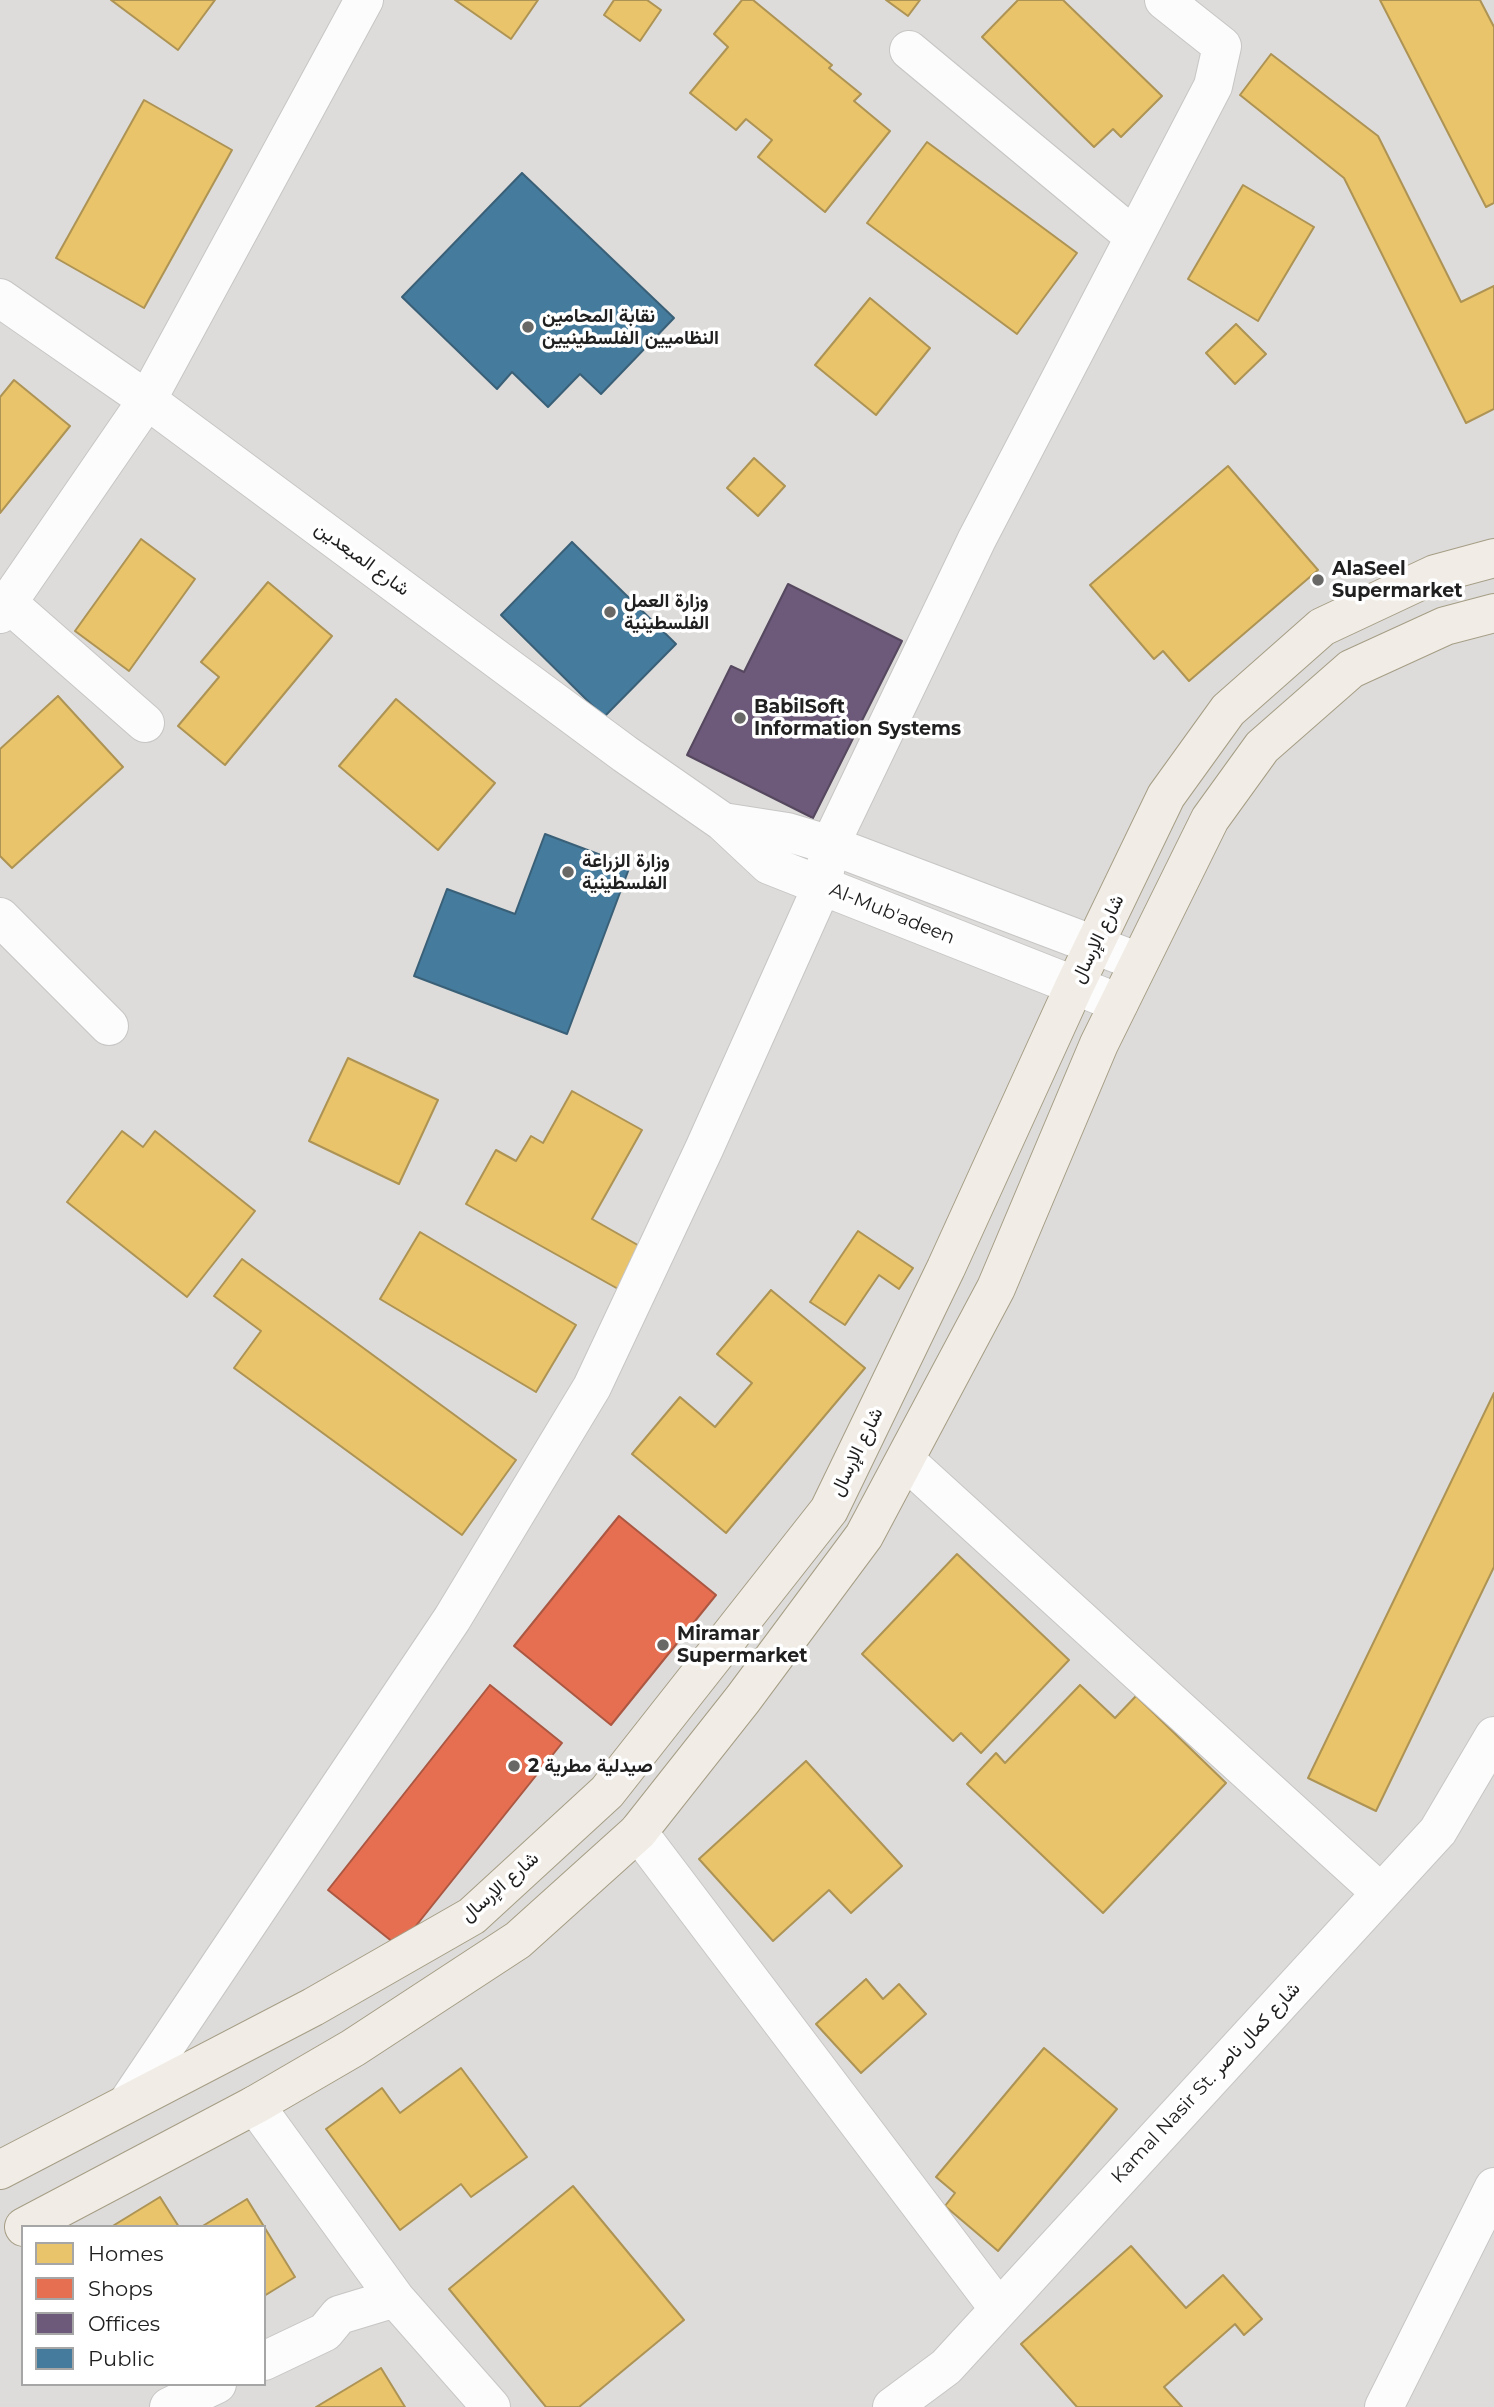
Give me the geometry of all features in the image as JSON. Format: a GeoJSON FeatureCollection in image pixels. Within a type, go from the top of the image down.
{"type":"FeatureCollection","features":[{"type":"Feature","properties":{"kind":"main road","name":"شارع الإرسال"},"geometry":{"type":"LineString","coordinates":[[0,2170],[313,2007],[472,1916],[607,1791],[829,1510],[946,1268],[1074,987],[1167,796],[1228,709],[1322,628],[1435,574],[1494,558]]}},
{"type":"Feature","properties":{"kind":"main road"},"geometry":{"type":"LineString","coordinates":[[27,2225],[254,2105],[353,2048],[518,1940],[638,1832],[743,1699],[864,1536],[996,1288],[1119,1003],[1210,819],[1262,747],[1351,669],[1444,626],[1494,613]]}},
{"type":"Feature","properties":{"kind":"main road"},"geometry":{"type":"LineString","coordinates":[[0,2239],[21,2228]]}},
{"type":"Feature","properties":{"kind":"street"},"geometry":{"type":"LineString","coordinates":[[145,723],[4,609],[147,400],[365,0]]}},
{"type":"Feature","properties":{"kind":"street"},"geometry":{"type":"LineString","coordinates":[[128,2102],[452,1619],[592,1387],[704,1149],[822,886],[830,845],[977,539],[1213,86],[1222,46],[1164,0]]}},
{"type":"Feature","properties":{"kind":"street"},"geometry":{"type":"LineString","coordinates":[[909,50],[1133,236]]}},
{"type":"Feature","properties":{"kind":"street","name":"شارع المبعدين"},"geometry":{"type":"LineString","coordinates":[[0,298],[147,400],[625,754],[723,822]]}},
{"type":"Feature","properties":{"kind":"street"},"geometry":{"type":"LineString","coordinates":[[723,822],[787,832],[830,845],[1096,943],[1139,962]]}},
{"type":"Feature","properties":{"kind":"street","name":"Al-Mub'adeen"},"geometry":{"type":"LineString","coordinates":[[723,822],[769,865],[1119,1003]]}},
{"type":"Feature","properties":{"kind":"street"},"geometry":{"type":"LineString","coordinates":[[0,917],[109,1026]]}},
{"type":"Feature","properties":{"kind":"street"},"geometry":{"type":"LineString","coordinates":[[905,1460],[1381,1893]]}},
{"type":"Feature","properties":{"kind":"street","name":"Kamal Nasir St. شارع كمال ناصر"},"geometry":{"type":"LineString","coordinates":[[892,2407],[946,2367],[1438,1831],[1494,1736]]}},
{"type":"Feature","properties":{"kind":"street"},"geometry":{"type":"LineString","coordinates":[[638,1832],[999,2309]]}},
{"type":"Feature","properties":{"kind":"street"},"geometry":{"type":"LineString","coordinates":[[254,2105],[395,2298],[491,2407]]}},
{"type":"Feature","properties":{"kind":"street"},"geometry":{"type":"LineString","coordinates":[[1384,2407],[1494,2187]]}},
{"type":"Feature","properties":{"kind":"street"},"geometry":{"type":"LineString","coordinates":[[266,2360],[325,2332],[339,2315],[395,2298]]}},
{"type":"Feature","properties":{"kind":"street"},"geometry":{"type":"LineString","coordinates":[[169,2407],[213,2386]]}},
{"type":"Feature","properties":{"kind":"shaded area"},"geometry":{"type":"Polygon","coordinates":[[[0,0],[1494,0],[1494,2407],[0,2407],[0,0]]]}},
{"type":"Feature","properties":{"kind":"building: Homes"},"geometry":{"type":"Polygon","coordinates":[[[111,0],[215,0],[178,50],[111,0]]]}},
{"type":"Feature","properties":{"kind":"building: Homes"},"geometry":{"type":"Polygon","coordinates":[[[455,0],[538,0],[511,39],[455,0]]]}},
{"type":"Feature","properties":{"kind":"building: Homes"},"geometry":{"type":"Polygon","coordinates":[[[614,0],[647,0],[661,10],[640,41],[604,15],[614,0]]]}},
{"type":"Feature","properties":{"kind":"building: Homes"},"geometry":{"type":"Polygon","coordinates":[[[742,0],[753,0],[832,65],[829,68],[861,94],[854,101],[890,131],[825,212],[758,157],[772,140],[746,119],[736,130],[690,93],[728,47],[714,34],[742,0]]]}},
{"type":"Feature","properties":{"kind":"building: Homes"},"geometry":{"type":"Polygon","coordinates":[[[886,0],[920,0],[908,16],[886,0]]]}},
{"type":"Feature","properties":{"kind":"building: Homes"},"geometry":{"type":"Polygon","coordinates":[[[1018,0],[1063,0],[1162,96],[1121,137],[1113,129],[1094,147],[982,37],[1018,0]]]}},
{"type":"Feature","properties":{"kind":"building: Homes"},"geometry":{"type":"Polygon","coordinates":[[[1380,0],[1480,0],[1494,27],[1494,203],[1486,207],[1380,0]]]}},
{"type":"Feature","properties":{"kind":"building: Homes"},"geometry":{"type":"Polygon","coordinates":[[[1271,54],[1378,136],[1461,302],[1494,286],[1494,409],[1466,423],[1344,178],[1240,95],[1271,54]]]}},
{"type":"Feature","properties":{"kind":"building: Homes"},"geometry":{"type":"Polygon","coordinates":[[[144,100],[232,150],[144,308],[56,258],[144,100]]]}},
{"type":"Feature","properties":{"kind":"building: Homes"},"geometry":{"type":"Polygon","coordinates":[[[927,142],[1077,253],[1017,334],[867,223],[927,142]]]}},
{"type":"Feature","properties":{"kind":"building: Homes"},"geometry":{"type":"Polygon","coordinates":[[[1243,185],[1314,227],[1258,321],[1188,279],[1243,185]]]}},
{"type":"Feature","properties":{"kind":"building: Homes"},"geometry":{"type":"Polygon","coordinates":[[[870,298],[930,348],[876,415],[815,365],[870,298]]]}},
{"type":"Feature","properties":{"kind":"building: Homes"},"geometry":{"type":"Polygon","coordinates":[[[1236,324],[1266,354],[1235,384],[1206,353],[1236,324]]]}},
{"type":"Feature","properties":{"kind":"building: Homes"},"geometry":{"type":"Polygon","coordinates":[[[14,380],[70,426],[0,513],[0,397],[14,380]]]}},
{"type":"Feature","properties":{"kind":"building: Homes"},"geometry":{"type":"Polygon","coordinates":[[[754,458],[785,486],[758,516],[727,488],[754,458]]]}},
{"type":"Feature","properties":{"kind":"building: Homes"},"geometry":{"type":"Polygon","coordinates":[[[1228,466],[1318,570],[1189,681],[1163,651],[1154,659],[1090,585],[1228,466]]]}},
{"type":"Feature","properties":{"kind":"building: Homes"},"geometry":{"type":"Polygon","coordinates":[[[141,539],[195,579],[129,671],[75,631],[141,539]]]}},
{"type":"Feature","properties":{"kind":"building: Homes"},"geometry":{"type":"Polygon","coordinates":[[[268,582],[332,636],[225,765],[178,726],[219,677],[201,662],[268,582]]]}},
{"type":"Feature","properties":{"kind":"building: Homes"},"geometry":{"type":"Polygon","coordinates":[[[58,696],[123,767],[12,868],[0,856],[0,749],[58,696]]]}},
{"type":"Feature","properties":{"kind":"building: Homes"},"geometry":{"type":"Polygon","coordinates":[[[396,699],[495,783],[438,850],[339,766],[396,699]]]}},
{"type":"Feature","properties":{"kind":"building: Homes"},"geometry":{"type":"Polygon","coordinates":[[[348,1058],[438,1100],[399,1184],[309,1141],[348,1058]]]}},
{"type":"Feature","properties":{"kind":"building: Homes"},"geometry":{"type":"Polygon","coordinates":[[[572,1091],[642,1130],[592,1219],[643,1248],[620,1290],[466,1204],[496,1150],[516,1161],[531,1136],[543,1143],[572,1091]]]}},
{"type":"Feature","properties":{"kind":"building: Homes"},"geometry":{"type":"Polygon","coordinates":[[[122,1131],[143,1147],[155,1131],[255,1211],[187,1297],[67,1202],[122,1131]]]}},
{"type":"Feature","properties":{"kind":"building: Homes"},"geometry":{"type":"Polygon","coordinates":[[[858,1231],[913,1268],[899,1289],[879,1275],[845,1325],[810,1302],[858,1231]]]}},
{"type":"Feature","properties":{"kind":"building: Homes"},"geometry":{"type":"Polygon","coordinates":[[[420,1232],[576,1325],[536,1392],[380,1299],[420,1232]]]}},
{"type":"Feature","properties":{"kind":"building: Homes"},"geometry":{"type":"Polygon","coordinates":[[[242,1259],[516,1460],[462,1535],[234,1368],[261,1331],[214,1296],[242,1259]]]}},
{"type":"Feature","properties":{"kind":"building: Homes"},"geometry":{"type":"Polygon","coordinates":[[[771,1290],[865,1368],[726,1533],[632,1454],[680,1397],[715,1427],[752,1383],[717,1354],[771,1290]]]}},
{"type":"Feature","properties":{"kind":"building: Homes"},"geometry":{"type":"Polygon","coordinates":[[[1494,1393],[1494,1567],[1376,1811],[1308,1778],[1494,1393]]]}},
{"type":"Feature","properties":{"kind":"building: Homes"},"geometry":{"type":"Polygon","coordinates":[[[957,1554],[1069,1660],[981,1753],[961,1733],[953,1741],[862,1654],[957,1554]]]}},
{"type":"Feature","properties":{"kind":"building: Homes"},"geometry":{"type":"Polygon","coordinates":[[[1080,1685],[1115,1718],[1136,1696],[1226,1783],[1103,1913],[967,1784],[996,1753],[1005,1763],[1080,1685]]]}},
{"type":"Feature","properties":{"kind":"building: Homes"},"geometry":{"type":"Polygon","coordinates":[[[806,1761],[902,1866],[851,1913],[829,1890],[773,1941],[699,1859],[806,1761]]]}},
{"type":"Feature","properties":{"kind":"building: Homes"},"geometry":{"type":"Polygon","coordinates":[[[866,1979],[883,1999],[899,1984],[926,2014],[861,2073],[816,2024],[866,1979]]]}},
{"type":"Feature","properties":{"kind":"building: Homes"},"geometry":{"type":"Polygon","coordinates":[[[1044,2048],[1117,2109],[998,2251],[945,2206],[955,2193],[936,2177],[1044,2048]]]}},
{"type":"Feature","properties":{"kind":"building: Homes"},"geometry":{"type":"Polygon","coordinates":[[[461,2068],[527,2157],[471,2197],[461,2184],[400,2230],[326,2129],[382,2088],[400,2113],[461,2068]]]}},
{"type":"Feature","properties":{"kind":"building: Homes"},"geometry":{"type":"Polygon","coordinates":[[[573,2186],[684,2320],[579,2407],[546,2407],[449,2289],[573,2186]]]}},
{"type":"Feature","properties":{"kind":"building: Homes"},"geometry":{"type":"Polygon","coordinates":[[[160,2197],[178,2225],[114,2225],[160,2197]]]}},
{"type":"Feature","properties":{"kind":"building: Homes"},"geometry":{"type":"Polygon","coordinates":[[[247,2199],[263,2225],[204,2225],[247,2199]]]}},
{"type":"Feature","properties":{"kind":"building: Homes"},"geometry":{"type":"Polygon","coordinates":[[[266,2230],[295,2277],[266,2295],[266,2230]]]}},
{"type":"Feature","properties":{"kind":"building: Homes"},"geometry":{"type":"Polygon","coordinates":[[[1131,2246],[1186,2308],[1223,2275],[1262,2319],[1244,2335],[1235,2324],[1164,2387],[1182,2407],[1077,2407],[1021,2344],[1131,2246]]]}},
{"type":"Feature","properties":{"kind":"building: Homes"},"geometry":{"type":"Polygon","coordinates":[[[381,2368],[405,2407],[316,2407],[381,2368]]]}},
{"type":"Feature","properties":{"kind":"building: Shops"},"geometry":{"type":"Polygon","coordinates":[[[619,1516],[716,1595],[611,1725],[514,1646],[619,1516]]]}},
{"type":"Feature","properties":{"kind":"building: Shops"},"geometry":{"type":"Polygon","coordinates":[[[490,1685],[562,1743],[399,1947],[328,1890],[490,1685]]]}},
{"type":"Feature","properties":{"kind":"building: Offices"},"geometry":{"type":"Polygon","coordinates":[[[788,584],[902,641],[813,818],[687,755],[731,666],[744,672],[788,584]]]}},
{"type":"Feature","properties":{"kind":"building: Public"},"geometry":{"type":"Polygon","coordinates":[[[522,173],[674,318],[601,394],[580,374],[548,407],[512,372],[497,389],[402,297],[522,173]]]}},
{"type":"Feature","properties":{"kind":"building: Public"},"geometry":{"type":"Polygon","coordinates":[[[572,542],[676,644],[604,717],[501,615],[572,542]]]}},
{"type":"Feature","properties":{"kind":"building: Public"},"geometry":{"type":"Polygon","coordinates":[[[545,834],[630,866],[567,1034],[414,976],[447,889],[515,914],[545,834]]]}},
{"type":"Feature","properties":{"kind":"place","name":"نقابة المحامين النظاميين الفلسطينيين"},"geometry":{"type":"Point","coordinates":[528,327]}},
{"type":"Feature","properties":{"kind":"place","name":"AlaSeel Supermarket"},"geometry":{"type":"Point","coordinates":[1318,580]}},
{"type":"Feature","properties":{"kind":"place","name":"وزارة العمل الفلسطينية"},"geometry":{"type":"Point","coordinates":[610,612]}},
{"type":"Feature","properties":{"kind":"place","name":"BabilSoft Information Systems"},"geometry":{"type":"Point","coordinates":[740,718]}},
{"type":"Feature","properties":{"kind":"place","name":"وزارة الزراعة الفلسطينية"},"geometry":{"type":"Point","coordinates":[568,872]}},
{"type":"Feature","properties":{"kind":"place","name":"Miramar Supermarket"},"geometry":{"type":"Point","coordinates":[663,1645]}},
{"type":"Feature","properties":{"kind":"place","name":"صيدلية مطرية 2"},"geometry":{"type":"Point","coordinates":[514,1766]}}]}
